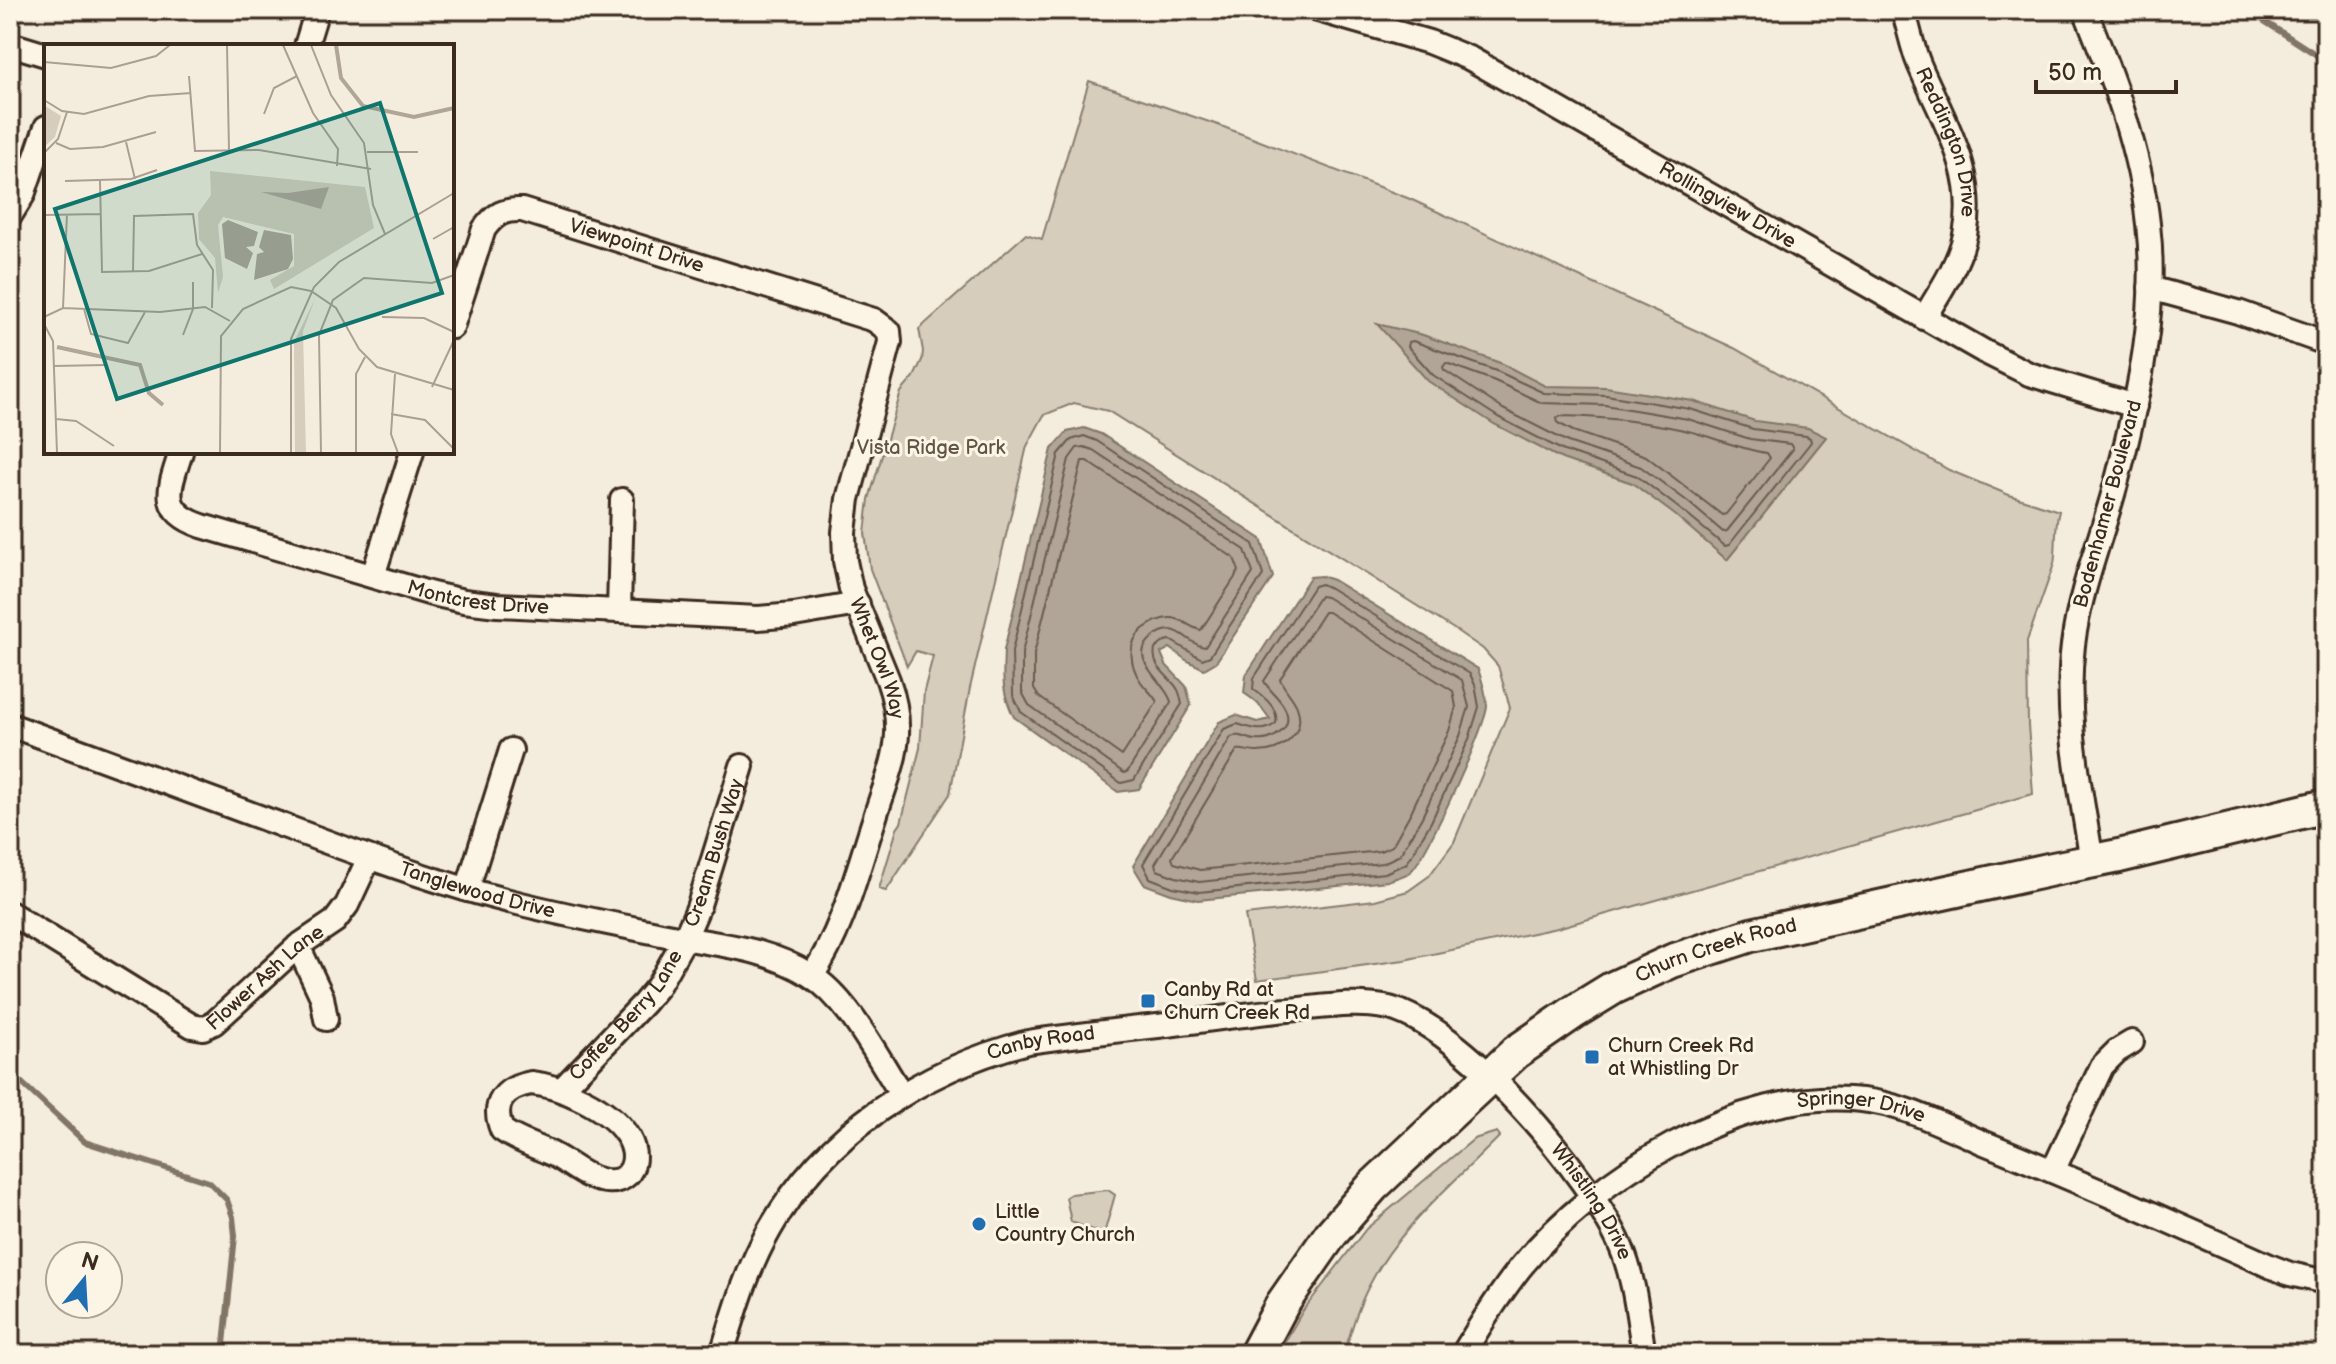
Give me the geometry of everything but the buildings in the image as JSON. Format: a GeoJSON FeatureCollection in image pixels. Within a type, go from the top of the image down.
{"type":"FeatureCollection","features":[{"type":"Feature","properties":{"kind":"main road","name":"Churn Creek Road"},"geometry":{"type":"LineString","coordinates":[[1256,1354],[1283,1303],[1341,1222],[1390,1169],[1516,1052],[1613,988],[1731,941],[2092,862],[2326,806]]}},
{"type":"Feature","properties":{"kind":"street"},"geometry":{"type":"LineString","coordinates":[[307,44],[317,10]]}},
{"type":"Feature","properties":{"kind":"street","name":"Rollingview Drive"},"geometry":{"type":"LineString","coordinates":[[1318,10],[1429,42],[1471,59],[1924,318],[2029,374],[2135,406]]}},
{"type":"Feature","properties":{"kind":"street","name":"Reddington Drive"},"geometry":{"type":"LineString","coordinates":[[1903,10],[1918,60],[1955,140],[1968,208],[1965,236],[1950,272],[1924,318]]}},
{"type":"Feature","properties":{"kind":"street","name":"Bodenhamer Boulevard"},"geometry":{"type":"LineString","coordinates":[[2085,10],[2119,97],[2142,184],[2148,226],[2150,288],[2145,349],[2135,406],[2107,518],[2084,591],[2073,647],[2071,722],[2074,758],[2092,862]]}},
{"type":"Feature","properties":{"kind":"street"},"geometry":{"type":"LineString","coordinates":[[10,44],[44,54]]}},
{"type":"Feature","properties":{"kind":"street"},"geometry":{"type":"LineString","coordinates":[[10,216],[23,195],[44,133]]}},
{"type":"Feature","properties":{"kind":"street","name":"Viewpoint Drive"},"geometry":{"type":"LineString","coordinates":[[454,321],[484,229],[501,212],[522,210],[874,320],[889,331]]}},
{"type":"Feature","properties":{"kind":"street"},"geometry":{"type":"LineString","coordinates":[[2150,288],[2238,312],[2326,343]]}},
{"type":"Feature","properties":{"kind":"street","name":"Whet Owl Way"},"geometry":{"type":"LineString","coordinates":[[812,976],[843,915],[889,773],[898,733],[894,697],[851,589],[845,561],[845,516],[890,342],[889,331]]}},
{"type":"Feature","properties":{"kind":"street","name":"Montcrest Drive"},"geometry":{"type":"LineString","coordinates":[[180,454],[169,496],[170,503],[180,516],[202,526],[447,598],[481,604],[758,618],[858,604]]}},
{"type":"Feature","properties":{"kind":"street"},"geometry":{"type":"LineString","coordinates":[[373,576],[411,454]]}},
{"type":"Feature","properties":{"kind":"street"},"geometry":{"type":"LineString","coordinates":[[619,609],[622,500]]}},
{"type":"Feature","properties":{"kind":"street","name":"Tanglewood Drive"},"geometry":{"type":"LineString","coordinates":[[10,725],[369,858],[467,890],[590,920],[730,944],[768,954],[812,976],[833,994],[902,1095]]}},
{"type":"Feature","properties":{"kind":"street"},"geometry":{"type":"LineString","coordinates":[[467,890],[511,750]]}},
{"type":"Feature","properties":{"kind":"street","name":"Cream Bush Way"},"geometry":{"type":"LineString","coordinates":[[685,938],[698,908],[742,766]]}},
{"type":"Feature","properties":{"kind":"street","name":"Flower Ash Lane"},"geometry":{"type":"LineString","coordinates":[[10,913],[196,1028],[203,1028],[214,1023],[298,946],[328,927],[341,914],[369,858]]}},
{"type":"Feature","properties":{"kind":"street","name":"Coffee Berry Lane"},"geometry":{"type":"LineString","coordinates":[[562,1089],[658,986],[685,938]]}},
{"type":"Feature","properties":{"kind":"street"},"geometry":{"type":"LineString","coordinates":[[298,946],[322,997],[326,1019]]}},
{"type":"Feature","properties":{"kind":"street","name":"Canby Road"},"geometry":{"type":"LineString","coordinates":[[722,1354],[742,1289],[760,1247],[787,1201],[807,1176],[857,1127],[902,1095],[960,1065],[1028,1042],[1251,1013],[1369,1005],[1400,1011],[1417,1019],[1490,1076]]}},
{"type":"Feature","properties":{"kind":"street"},"geometry":{"type":"LineString","coordinates":[[2053,1171],[2102,1066],[2132,1042]]}},
{"type":"Feature","properties":{"kind":"street","name":"Whistling Drive"},"geometry":{"type":"LineString","coordinates":[[1490,1076],[1526,1113],[1594,1198],[1626,1261],[1644,1354]]}},
{"type":"Feature","properties":{"kind":"street","name":"Coffee Berry Lane"},"geometry":{"type":"LineString","coordinates":[[531,1083],[562,1089],[598,1110],[625,1132],[632,1145],[634,1162],[619,1180],[610,1182],[591,1177],[502,1130],[499,1105],[511,1089],[531,1083]]}},
{"type":"Feature","properties":{"kind":"street","name":"Springer Drive"},"geometry":{"type":"LineString","coordinates":[[1463,1354],[1521,1268],[1549,1238],[1616,1180],[1664,1149],[1701,1131],[1743,1114],[1808,1099],[1847,1099],[1889,1105],[2053,1171],[2272,1267],[2326,1282]]}},
{"type":"Feature","properties":{"kind":"green space","name":"Vista Ridge Park"},"geometry":{"type":"Polygon","coordinates":[[[1089,81],[1221,126],[1410,199],[1734,348],[1949,470],[2009,495],[2059,511],[2054,564],[2027,641],[2033,794],[1557,928],[1404,960],[1257,980],[1245,915],[1375,900],[1408,891],[1429,876],[1454,842],[1510,708],[1498,666],[1483,649],[1457,631],[1108,411],[1074,403],[1044,415],[1027,446],[970,688],[950,794],[886,891],[879,889],[901,823],[920,748],[924,691],[933,656],[916,651],[907,666],[870,569],[865,533],[869,499],[901,392],[914,377],[922,360],[919,329],[1026,234],[1042,239],[1089,81]]]}},
{"type":"Feature","properties":{"kind":"green space"},"geometry":{"type":"Polygon","coordinates":[[[1497,1132],[1500,1136],[1412,1224],[1382,1263],[1362,1301],[1344,1354],[1278,1354],[1302,1312],[1366,1229],[1474,1139],[1497,1132]]]}},
{"type":"Feature","properties":{"kind":"green space"},"geometry":{"type":"Polygon","coordinates":[[[1108,1190],[1115,1195],[1104,1234],[1071,1222],[1066,1197],[1108,1190]]]}},
{"type":"Feature","properties":{"kind":"water"},"geometry":{"type":"Polygon","coordinates":[[[1377,324],[1423,335],[1503,364],[1545,386],[1606,387],[1693,401],[1755,421],[1808,428],[1826,437],[1727,560],[1632,483],[1562,459],[1494,424],[1428,381],[1377,324]]]}},
{"type":"Feature","properties":{"kind":"water"},"geometry":{"type":"Polygon","coordinates":[[[1084,428],[1101,434],[1261,539],[1273,577],[1216,662],[1204,669],[1170,648],[1161,653],[1166,665],[1186,686],[1191,705],[1139,789],[1118,792],[1014,717],[1004,684],[1004,650],[1052,449],[1067,432],[1084,428]]]}},
{"type":"Feature","properties":{"kind":"water"},"geometry":{"type":"Polygon","coordinates":[[[1321,576],[1333,580],[1478,669],[1487,706],[1484,718],[1429,843],[1409,873],[1388,881],[1198,900],[1144,884],[1133,866],[1219,722],[1236,715],[1257,722],[1270,719],[1258,703],[1244,693],[1246,675],[1310,577],[1321,576]]]}},
{"type":"Feature","properties":{"kind":"waterway"},"geometry":{"type":"LineString","coordinates":[[2252,10],[2326,61]]}},
{"type":"Feature","properties":{"kind":"waterway"},"geometry":{"type":"LineString","coordinates":[[10,1072],[85,1142],[209,1182],[227,1200],[235,1236],[223,1354]]}},
{"type":"Feature","properties":{"kind":"place","name":"Canby Rd at Churn Creek Rd"},"geometry":{"type":"Point","coordinates":[1148,1001]}},
{"type":"Feature","properties":{"kind":"place","name":"Churn Creek Rd at Whistling Dr"},"geometry":{"type":"Point","coordinates":[1592,1057]}},
{"type":"Feature","properties":{"kind":"place","name":"Little Country Church"},"geometry":{"type":"Point","coordinates":[979,1224]}}]}
